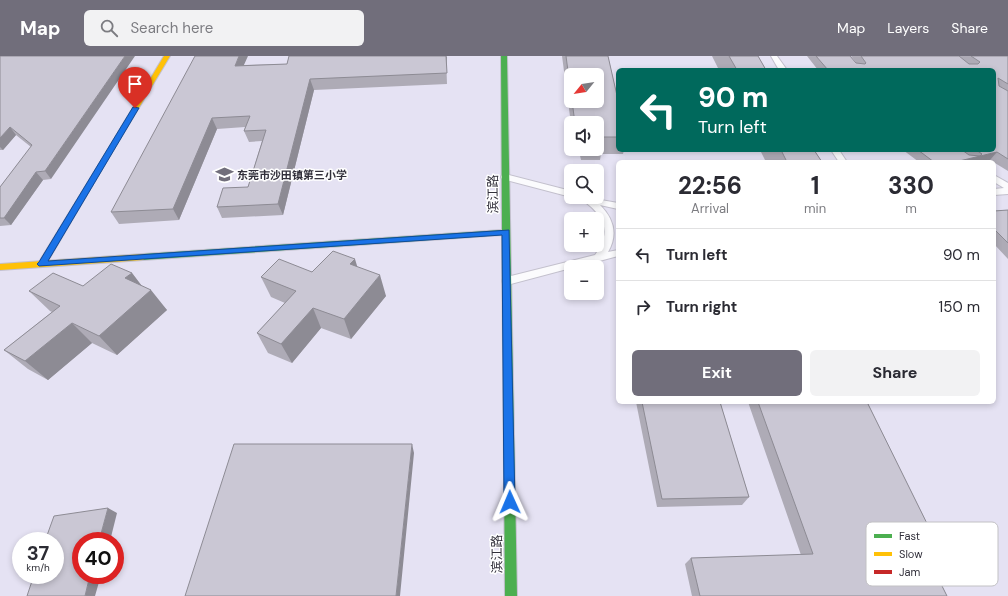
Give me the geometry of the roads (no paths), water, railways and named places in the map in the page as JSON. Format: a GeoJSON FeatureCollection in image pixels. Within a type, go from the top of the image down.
{"type":"FeatureCollection","features":[{"type":"Feature","properties":{"kind":"street"},"geometry":{"type":"LineString","coordinates":[[42,264],[167,56]]}},
{"type":"Feature","properties":{"kind":"street","name":"滨江路"},"geometry":{"type":"LineString","coordinates":[[504,56],[511,596]]}},
{"type":"Feature","properties":{"kind":"street"},"geometry":{"type":"LineString","coordinates":[[0,267],[506,232]]}},
{"type":"Feature","properties":{"kind":"lane"},"geometry":{"type":"LineString","coordinates":[[774,56],[782,68]]}},
{"type":"Feature","properties":{"kind":"lane"},"geometry":{"type":"LineString","coordinates":[[505,177],[564,192]]}},
{"type":"Feature","properties":{"kind":"lane"},"geometry":{"type":"LineString","coordinates":[[996,179],[1008,187]]}},
{"type":"Feature","properties":{"kind":"lane"},"geometry":{"type":"LineString","coordinates":[[996,192],[1008,191]]}},
{"type":"Feature","properties":{"kind":"lane"},"geometry":{"type":"LineString","coordinates":[[604,203],[616,206]]}},
{"type":"Feature","properties":{"kind":"lane"},"geometry":{"type":"LineString","coordinates":[[592,204],[602,211],[610,227],[608,243],[598,258]]}},
{"type":"Feature","properties":{"kind":"lane"},"geometry":{"type":"LineString","coordinates":[[507,281],[616,254]]}},
{"type":"Feature","properties":{"kind":"place","name":"东莞市沙田镇第三小学"},"geometry":{"type":"Point","coordinates":[224,175]}}]}
